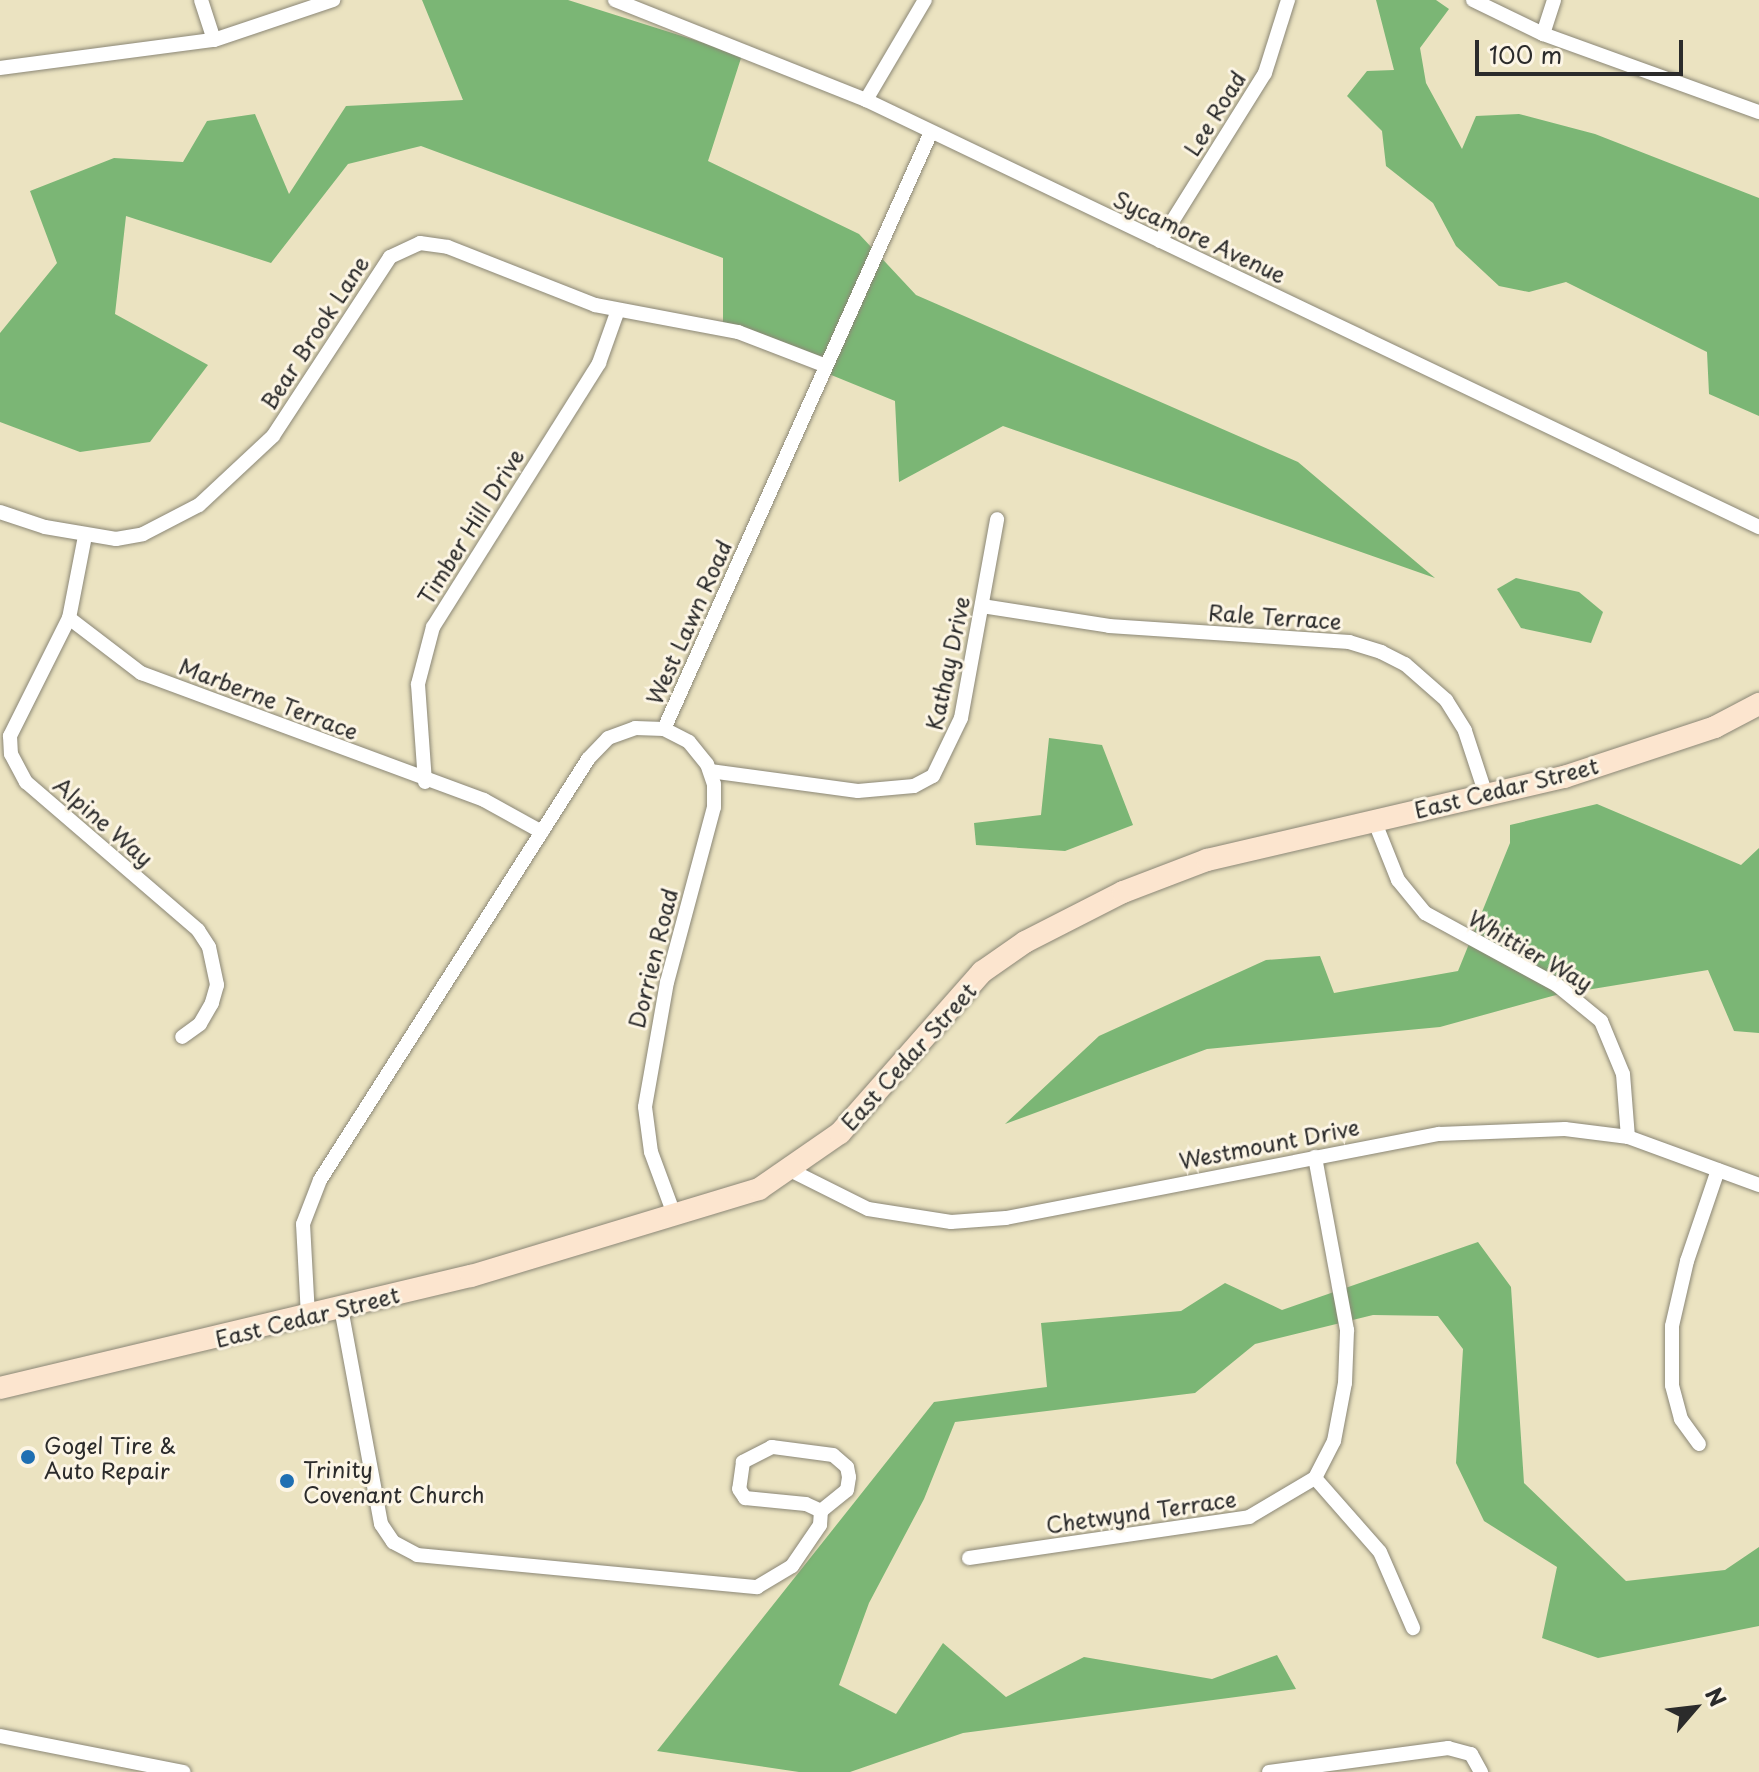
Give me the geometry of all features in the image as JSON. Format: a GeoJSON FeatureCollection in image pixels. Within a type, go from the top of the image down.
{"type":"FeatureCollection","features":[{"type":"Feature","properties":{"kind":"main road","name":"East Cedar Street"},"geometry":{"type":"LineString","coordinates":[[0,1388],[341,1308],[675,1217],[759,1189],[792,1171],[870,1104],[982,972],[1025,942],[1123,892],[1207,860],[1564,777],[1715,727],[1759,704]]}},
{"type":"Feature","properties":{"kind":"street"},"geometry":{"type":"LineString","coordinates":[[201,0],[214,40]]}},
{"type":"Feature","properties":{"kind":"street"},"geometry":{"type":"LineString","coordinates":[[0,68],[214,40],[333,0]]}},
{"type":"Feature","properties":{"kind":"street","name":"Sycamore Avenue"},"geometry":{"type":"LineString","coordinates":[[615,0],[866,100],[1759,527]]}},
{"type":"Feature","properties":{"kind":"street"},"geometry":{"type":"LineString","coordinates":[[866,100],[925,0]]}},
{"type":"Feature","properties":{"kind":"street","name":"Lee Road"},"geometry":{"type":"LineString","coordinates":[[1160,241],[1265,73],[1288,0]]}},
{"type":"Feature","properties":{"kind":"street"},"geometry":{"type":"LineString","coordinates":[[1473,0],[1543,34],[1759,112]]}},
{"type":"Feature","properties":{"kind":"street"},"geometry":{"type":"LineString","coordinates":[[1543,34],[1554,0]]}},
{"type":"Feature","properties":{"kind":"street","name":"West Lawn Road"},"geometry":{"type":"LineString","coordinates":[[308,1316],[301,1255],[307,1206],[597,747],[621,732],[664,729],[931,132]]}},
{"type":"Feature","properties":{"kind":"street","name":"Bear Brook Lane"},"geometry":{"type":"LineString","coordinates":[[0,512],[85,536],[143,534],[226,484],[273,436],[384,265],[409,245],[448,247],[550,289],[618,310],[738,332],[826,366]]}},
{"type":"Feature","properties":{"kind":"street","name":"Timber Hill Drive"},"geometry":{"type":"LineString","coordinates":[[425,782],[418,684],[433,627],[599,363],[618,310]]}},
{"type":"Feature","properties":{"kind":"street","name":"Kathay Drive"},"geometry":{"type":"LineString","coordinates":[[710,771],[858,791],[914,786],[933,776],[961,718],[997,519]]}},
{"type":"Feature","properties":{"kind":"street"},"geometry":{"type":"LineString","coordinates":[[69,618],[85,536]]}},
{"type":"Feature","properties":{"kind":"street","name":"Rale Terrace"},"geometry":{"type":"LineString","coordinates":[[982,606],[1109,626],[1349,642],[1381,652],[1405,664],[1446,700],[1475,756],[1486,795]]}},
{"type":"Feature","properties":{"kind":"street","name":"Marberne Terrace"},"geometry":{"type":"LineString","coordinates":[[69,618],[141,673],[425,782],[484,800],[542,832]]}},
{"type":"Feature","properties":{"kind":"street","name":"Alpine Way"},"geometry":{"type":"LineString","coordinates":[[69,618],[10,736],[11,754],[26,782],[198,930],[209,947],[217,985],[212,1003],[200,1024],[182,1037]]}},
{"type":"Feature","properties":{"kind":"street"},"geometry":{"type":"LineString","coordinates":[[664,729],[689,742],[710,771]]}},
{"type":"Feature","properties":{"kind":"street","name":"Dorrien Road"},"geometry":{"type":"LineString","coordinates":[[675,1217],[651,1152],[645,1107],[667,982],[714,807],[710,771]]}},
{"type":"Feature","properties":{"kind":"street","name":"Whittier Way"},"geometry":{"type":"LineString","coordinates":[[1374,820],[1398,880],[1425,913],[1557,985],[1601,1021],[1623,1074],[1628,1137]]}},
{"type":"Feature","properties":{"kind":"street","name":"Westmount Drive"},"geometry":{"type":"LineString","coordinates":[[792,1171],[868,1209],[951,1222],[1006,1218],[1478,1128],[1565,1129],[1628,1137],[1759,1185]]}},
{"type":"Feature","properties":{"kind":"street"},"geometry":{"type":"LineString","coordinates":[[1315,1157],[1347,1330],[1345,1383],[1334,1441],[1315,1478],[1380,1552],[1413,1628]]}},
{"type":"Feature","properties":{"kind":"street"},"geometry":{"type":"LineString","coordinates":[[1699,1444],[1681,1419],[1672,1385],[1672,1326],[1687,1261],[1718,1170]]}},
{"type":"Feature","properties":{"kind":"street"},"geometry":{"type":"LineString","coordinates":[[341,1308],[381,1524],[393,1542],[417,1555],[757,1587],[792,1566],[820,1525],[821,1511],[847,1490],[849,1477],[842,1460],[772,1447],[743,1462],[739,1489],[745,1498],[806,1504],[821,1511]]}},
{"type":"Feature","properties":{"kind":"street","name":"Chetwynd Terrace"},"geometry":{"type":"LineString","coordinates":[[969,1558],[1249,1517],[1315,1478]]}},
{"type":"Feature","properties":{"kind":"street"},"geometry":{"type":"LineString","coordinates":[[0,1736],[183,1772]]}},
{"type":"Feature","properties":{"kind":"street"},"geometry":{"type":"LineString","coordinates":[[1269,1772],[1448,1748],[1471,1754],[1481,1772]]}},
{"type":"Feature","properties":{"kind":"green space"},"geometry":{"type":"Polygon","coordinates":[[[422,0],[568,0],[742,55],[708,161],[859,234],[916,295],[1298,462],[1435,578],[1003,426],[899,482],[895,401],[723,331],[723,258],[421,146],[348,164],[271,263],[126,216],[115,314],[208,365],[150,442],[80,452],[0,422],[0,333],[57,263],[30,191],[114,158],[183,162],[207,121],[255,114],[289,194],[346,106],[463,100],[422,0]]]}},
{"type":"Feature","properties":{"kind":"green space"},"geometry":{"type":"Polygon","coordinates":[[[1376,0],[1436,0],[1449,9],[1420,48],[1426,83],[1462,149],[1476,116],[1519,114],[1595,134],[1759,198],[1759,416],[1709,394],[1707,352],[1566,282],[1529,292],[1499,286],[1456,246],[1433,203],[1386,166],[1382,131],[1347,96],[1367,71],[1394,70],[1376,0]]]}},
{"type":"Feature","properties":{"kind":"green space"},"geometry":{"type":"Polygon","coordinates":[[[1516,578],[1579,592],[1603,612],[1591,643],[1521,628],[1497,589],[1516,578]]]}},
{"type":"Feature","properties":{"kind":"green space"},"geometry":{"type":"Polygon","coordinates":[[[1049,738],[1102,745],[1133,825],[1065,851],[976,845],[974,823],[1041,815],[1049,738]]]}},
{"type":"Feature","properties":{"kind":"green space"},"geometry":{"type":"Polygon","coordinates":[[[1597,804],[1741,865],[1759,848],[1759,1033],[1734,1031],[1708,970],[1556,995],[1440,1027],[1207,1049],[1005,1124],[1099,1036],[1266,960],[1320,956],[1334,993],[1458,971],[1510,843],[1510,825],[1597,804]]]}},
{"type":"Feature","properties":{"kind":"green space"},"geometry":{"type":"Polygon","coordinates":[[[1478,1242],[1511,1287],[1524,1483],[1626,1581],[1725,1570],[1759,1547],[1759,1626],[1598,1658],[1542,1638],[1557,1567],[1484,1521],[1456,1463],[1463,1349],[1438,1316],[1373,1315],[1255,1344],[1195,1393],[955,1422],[924,1499],[869,1603],[839,1685],[896,1714],[943,1643],[1006,1697],[1084,1657],[1212,1679],[1277,1655],[1296,1689],[963,1733],[850,1772],[799,1772],[657,1751],[934,1402],[1047,1387],[1041,1323],[1181,1311],[1225,1283],[1282,1310],[1478,1242]]]}},
{"type":"Feature","properties":{"kind":"place","name":"Gogel Tire & Auto Repair"},"geometry":{"type":"Point","coordinates":[28,1457]}},
{"type":"Feature","properties":{"kind":"place","name":"Trinity Covenant Church"},"geometry":{"type":"Point","coordinates":[287,1481]}}]}
